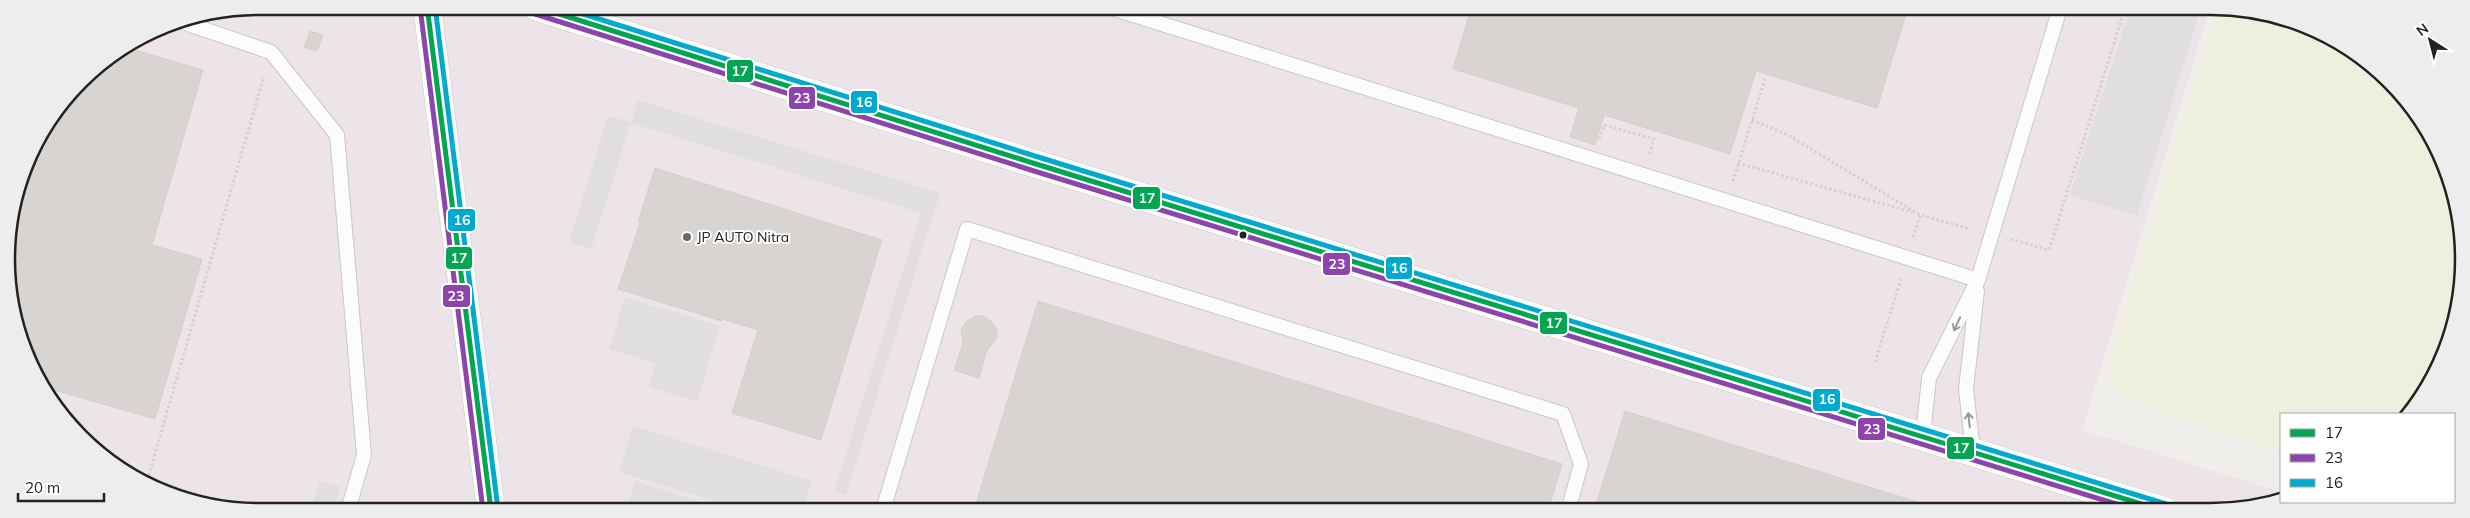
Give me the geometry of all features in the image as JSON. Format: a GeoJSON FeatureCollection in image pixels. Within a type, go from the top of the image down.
{"type":"FeatureCollection","features":[{"type":"Feature","properties":{"kind":"street"},"geometry":{"type":"LineString","coordinates":[[429,15],[490,503]]}},
{"type":"Feature","properties":{"kind":"street"},"geometry":{"type":"LineString","coordinates":[[565,15],[1026,161],[2138,503]]}},
{"type":"Feature","properties":{"kind":"lane"},"geometry":{"type":"LineString","coordinates":[[1134,15],[1978,280]]}},
{"type":"Feature","properties":{"kind":"lane"},"geometry":{"type":"LineString","coordinates":[[1923,436],[1929,378],[1978,280],[2058,15]]}},
{"type":"Feature","properties":{"kind":"lane"},"geometry":{"type":"LineString","coordinates":[[190,25],[271,52],[337,135],[364,455],[350,503]]}},
{"type":"Feature","properties":{"kind":"lane"},"geometry":{"type":"LineString","coordinates":[[885,503],[967,229],[1562,414],[1582,464],[1570,503]]}},
{"type":"Feature","properties":{"kind":"lane"},"geometry":{"type":"LineString","coordinates":[[1973,452],[1966,389],[1978,280]]}},
{"type":"Feature","properties":{"kind":"path"},"geometry":{"type":"LineString","coordinates":[[147,476],[271,52]]}},
{"type":"Feature","properties":{"kind":"path"},"geometry":{"type":"LineString","coordinates":[[1732,186],[1765,80]]}},
{"type":"Feature","properties":{"kind":"path"},"geometry":{"type":"LineString","coordinates":[[1738,163],[1920,215],[1788,135],[1752,120]]}},
{"type":"Feature","properties":{"kind":"path"},"geometry":{"type":"LineString","coordinates":[[1593,158],[1604,125],[1654,139],[1648,159]]}},
{"type":"Feature","properties":{"kind":"path"},"geometry":{"type":"LineString","coordinates":[[171,486],[204,497]]}},
{"type":"Feature","properties":{"kind":"shaded area"},"geometry":{"type":"Polygon","coordinates":[[[259,15],[2208,15],[2082,430],[2280,493],[2243,501],[2211,503],[259,503],[227,501],[181,490],[151,478],[123,462],[86,432],[65,408],[40,367],[23,322],[17,291],[15,259],[17,227],[23,196],[40,151],[65,110],[86,86],[110,65],[151,40],[196,23],[227,17],[259,15]]]}},
{"type":"Feature","properties":{"kind":"shaded area"},"geometry":{"type":"Polygon","coordinates":[[[2128,15],[2199,15],[2137,216],[2070,195],[2128,15]]]}},
{"type":"Feature","properties":{"kind":"shaded area"},"geometry":{"type":"Polygon","coordinates":[[[638,100],[940,193],[846,495],[834,492],[921,213],[631,123],[591,249],[569,242],[608,116],[631,122],[638,100]]]}},
{"type":"Feature","properties":{"kind":"shaded area"},"geometry":{"type":"Polygon","coordinates":[[[625,297],[720,326],[697,401],[648,387],[656,363],[609,349],[625,297]]]}},
{"type":"Feature","properties":{"kind":"shaded area"},"geometry":{"type":"Polygon","coordinates":[[[633,426],[812,481],[805,503],[721,503],[619,472],[633,426]]]}},
{"type":"Feature","properties":{"kind":"shaded area"},"geometry":{"type":"Polygon","coordinates":[[[319,481],[340,487],[335,503],[313,503],[319,481]]]}},
{"type":"Feature","properties":{"kind":"shaded area"},"geometry":{"type":"Polygon","coordinates":[[[635,481],[704,503],[635,503],[629,501],[635,481]]]}},
{"type":"Feature","properties":{"kind":"green space"},"geometry":{"type":"Polygon","coordinates":[[[2214,15],[2243,17],[2274,23],[2319,40],[2360,65],[2384,86],[2405,110],[2430,151],[2447,196],[2453,227],[2455,259],[2453,291],[2442,337],[2430,367],[2414,395],[2400,413],[2280,413],[2280,450],[2196,424],[2119,393],[2111,377],[2109,362],[2214,15]]]}},
{"type":"Feature","properties":{"kind":"building"},"geometry":{"type":"Polygon","coordinates":[[[1469,15],[1906,15],[1877,108],[1756,71],[1730,154],[1604,115],[1595,145],[1570,137],[1579,108],[1453,69],[1469,15]]]}},
{"type":"Feature","properties":{"kind":"building"},"geometry":{"type":"Polygon","coordinates":[[[310,31],[323,35],[317,51],[304,47],[310,31]]]}},
{"type":"Feature","properties":{"kind":"building"},"geometry":{"type":"Polygon","coordinates":[[[134,50],[203,70],[152,245],[202,259],[155,419],[53,390],[40,367],[23,322],[17,291],[15,259],[17,227],[23,196],[40,151],[65,110],[86,86],[110,65],[134,50]]]}},
{"type":"Feature","properties":{"kind":"building"},"geometry":{"type":"Polygon","coordinates":[[[655,168],[882,240],[821,440],[732,413],[758,330],[618,289],[640,223],[638,222],[655,168]]]}},
{"type":"Feature","properties":{"kind":"building"},"geometry":{"type":"Polygon","coordinates":[[[1038,301],[1464,433],[1442,503],[976,503],[1038,301]]]}},
{"type":"Feature","properties":{"kind":"building"},"geometry":{"type":"Polygon","coordinates":[[[976,316],[983,316],[992,322],[997,331],[997,338],[987,350],[979,378],[954,370],[963,343],[961,329],[967,321],[976,316]]]}},
{"type":"Feature","properties":{"kind":"building"},"geometry":{"type":"Polygon","coordinates":[[[1625,411],[1920,503],[1596,503],[1625,411]]]}},
{"type":"Feature","properties":{"kind":"building"},"geometry":{"type":"Polygon","coordinates":[[[1464,433],[1562,464],[1550,503],[1442,503],[1464,433]]]}},
{"type":"Feature","properties":{"kind":"transit line","name":"23"},"geometry":{"type":"LineString","coordinates":[[421,15],[482,503]]}},
{"type":"Feature","properties":{"kind":"transit line","name":"17"},"geometry":{"type":"LineString","coordinates":[[428,15],[490,503]]}},
{"type":"Feature","properties":{"kind":"transit line","name":"16"},"geometry":{"type":"LineString","coordinates":[[436,15],[497,503]]}},
{"type":"Feature","properties":{"kind":"transit line","name":"23"},"geometry":{"type":"LineString","coordinates":[[538,15],[1034,171],[2113,503]]}},
{"type":"Feature","properties":{"kind":"transit line","name":"17"},"geometry":{"type":"LineString","coordinates":[[562,15],[1036,164],[2138,503]]}},
{"type":"Feature","properties":{"kind":"transit line","name":"16"},"geometry":{"type":"LineString","coordinates":[[586,15],[1038,157],[2163,503]]}},
{"type":"Feature","properties":{"kind":"place","name":"JP AUTO Nitra"},"geometry":{"type":"Point","coordinates":[687,237]}}]}
